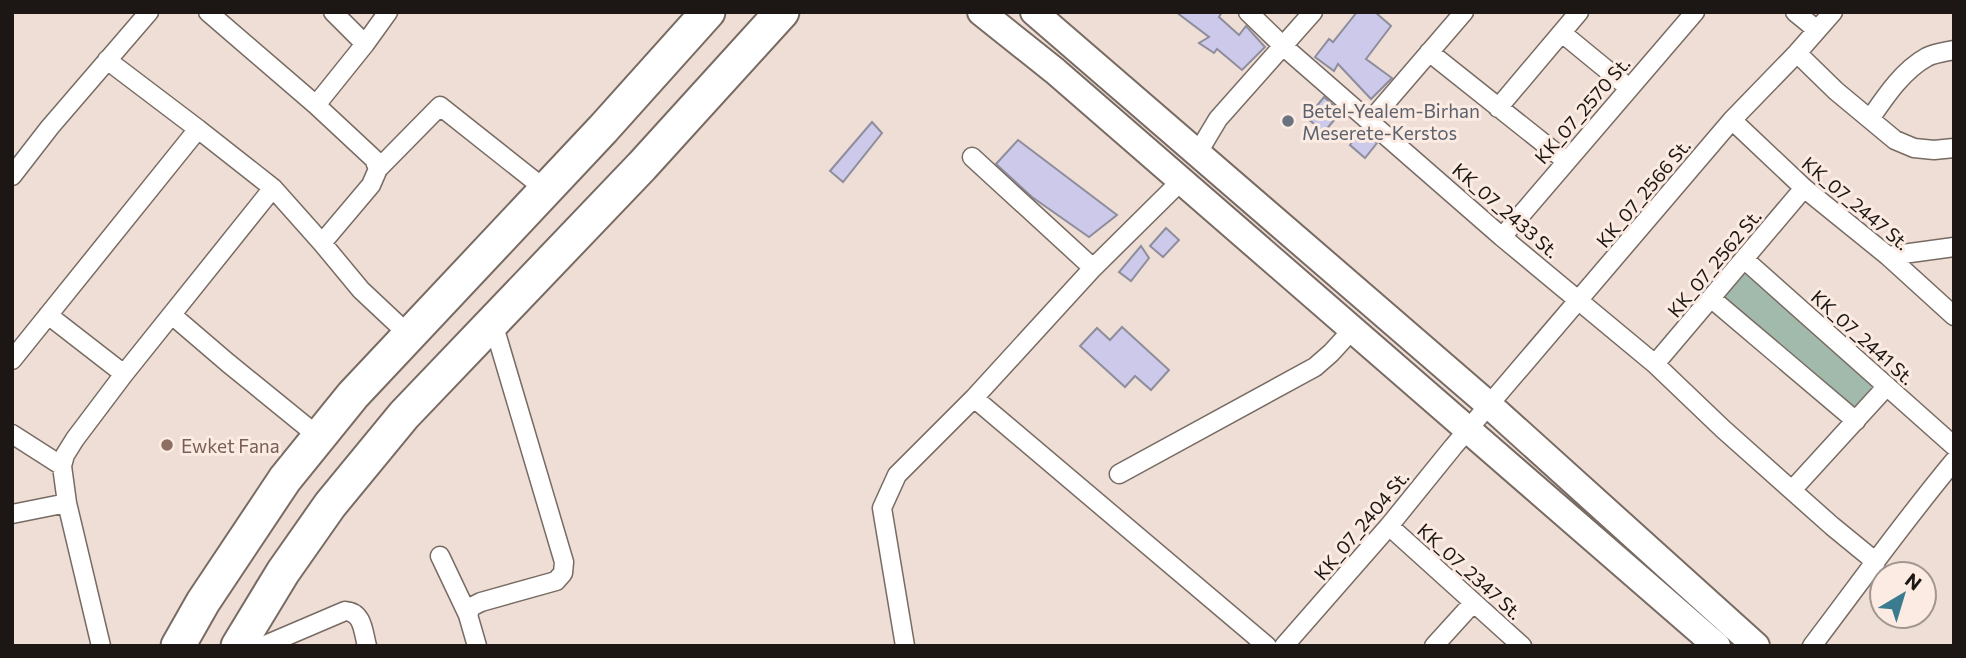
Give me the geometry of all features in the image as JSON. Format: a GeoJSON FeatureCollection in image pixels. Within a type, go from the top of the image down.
{"type":"FeatureCollection","features":[{"type":"Feature","properties":{"kind":"highway"},"geometry":{"type":"LineString","coordinates":[[178,646],[203,601],[285,479],[319,437],[380,365],[410,337],[708,12]]}},
{"type":"Feature","properties":{"kind":"highway"},"geometry":{"type":"LineString","coordinates":[[238,646],[283,572],[330,505],[404,415],[642,166],[782,12]]}},
{"type":"Feature","properties":{"kind":"street"},"geometry":{"type":"LineString","coordinates":[[12,176],[50,127],[149,12]]}},
{"type":"Feature","properties":{"kind":"street"},"geometry":{"type":"LineString","coordinates":[[208,12],[316,105],[374,159],[378,169]]}},
{"type":"Feature","properties":{"kind":"street"},"geometry":{"type":"LineString","coordinates":[[333,12],[365,44]]}},
{"type":"Feature","properties":{"kind":"street"},"geometry":{"type":"LineString","coordinates":[[316,105],[388,12]]}},
{"type":"Feature","properties":{"kind":"street"},"geometry":{"type":"LineString","coordinates":[[981,12],[1055,71],[1717,646]]}},
{"type":"Feature","properties":{"kind":"street"},"geometry":{"type":"LineString","coordinates":[[1034,12],[1489,405],[1756,646]]}},
{"type":"Feature","properties":{"kind":"street","name":"KK_07_2433 St."},"geometry":{"type":"LineString","coordinates":[[1248,12],[1283,46],[1502,237],[1655,364]]}},
{"type":"Feature","properties":{"kind":"street"},"geometry":{"type":"LineString","coordinates":[[1197,154],[1218,119],[1313,12]]}},
{"type":"Feature","properties":{"kind":"street"},"geometry":{"type":"LineString","coordinates":[[1371,120],[1464,12]]}},
{"type":"Feature","properties":{"kind":"street"},"geometry":{"type":"LineString","coordinates":[[1498,108],[1579,12]]}},
{"type":"Feature","properties":{"kind":"street","name":"KK_07_2570 St."},"geometry":{"type":"LineString","coordinates":[[1502,237],[1695,12]]}},
{"type":"Feature","properties":{"kind":"street"},"geometry":{"type":"LineString","coordinates":[[1795,12],[1817,30]]}},
{"type":"Feature","properties":{"kind":"street","name":"KK_07_2566 St."},"geometry":{"type":"LineString","coordinates":[[1489,405],[1732,120],[1833,12]]}},
{"type":"Feature","properties":{"kind":"street"},"geometry":{"type":"LineString","coordinates":[[1562,33],[1629,88]]}},
{"type":"Feature","properties":{"kind":"street"},"geometry":{"type":"LineString","coordinates":[[1870,118],[1892,88],[1918,63],[1928,56],[1954,50]]}},
{"type":"Feature","properties":{"kind":"street"},"geometry":{"type":"LineString","coordinates":[[1429,52],[1566,162]]}},
{"type":"Feature","properties":{"kind":"street"},"geometry":{"type":"LineString","coordinates":[[1797,53],[1836,92],[1895,140],[1914,148],[1954,148]]}},
{"type":"Feature","properties":{"kind":"street"},"geometry":{"type":"LineString","coordinates":[[107,60],[273,188],[361,290],[410,337]]}},
{"type":"Feature","properties":{"kind":"street"},"geometry":{"type":"LineString","coordinates":[[322,243],[371,185],[378,169],[440,106],[546,190]]}},
{"type":"Feature","properties":{"kind":"street","name":"KK_07_2447 St."},"geometry":{"type":"LineString","coordinates":[[1732,120],[1804,188],[1888,256],[1954,316]]}},
{"type":"Feature","properties":{"kind":"street"},"geometry":{"type":"LineString","coordinates":[[12,360],[198,129]]}},
{"type":"Feature","properties":{"kind":"street"},"geometry":{"type":"LineString","coordinates":[[972,157],[1093,268]]}},
{"type":"Feature","properties":{"kind":"street"},"geometry":{"type":"LineString","coordinates":[[905,646],[882,509],[897,475],[974,398],[1093,268],[1181,181]]}},
{"type":"Feature","properties":{"kind":"street"},"geometry":{"type":"LineString","coordinates":[[102,646],[67,503],[62,466],[65,455],[124,374],[273,188]]}},
{"type":"Feature","properties":{"kind":"street","name":"KK_07_2562 St."},"geometry":{"type":"LineString","coordinates":[[1655,364],[1804,188]]}},
{"type":"Feature","properties":{"kind":"street"},"geometry":{"type":"LineString","coordinates":[[1888,256],[1954,247]]}},
{"type":"Feature","properties":{"kind":"street","name":"KK_07_2441 St."},"geometry":{"type":"LineString","coordinates":[[1745,260],[1954,446]]}},
{"type":"Feature","properties":{"kind":"street"},"geometry":{"type":"LineString","coordinates":[[1712,299],[1856,421]]}},
{"type":"Feature","properties":{"kind":"street"},"geometry":{"type":"LineString","coordinates":[[172,314],[319,437]]}},
{"type":"Feature","properties":{"kind":"street"},"geometry":{"type":"LineString","coordinates":[[48,315],[124,374]]}},
{"type":"Feature","properties":{"kind":"street"},"geometry":{"type":"LineString","coordinates":[[468,615],[471,607],[481,602],[556,581],[563,573],[564,562],[493,323]]}},
{"type":"Feature","properties":{"kind":"street"},"geometry":{"type":"LineString","coordinates":[[1119,474],[1315,367],[1353,329]]}},
{"type":"Feature","properties":{"kind":"street"},"geometry":{"type":"LineString","coordinates":[[1655,364],[1723,429],[1874,560]]}},
{"type":"Feature","properties":{"kind":"street"},"geometry":{"type":"LineString","coordinates":[[1793,489],[1887,386]]}},
{"type":"Feature","properties":{"kind":"street"},"geometry":{"type":"LineString","coordinates":[[974,398],[1267,646]]}},
{"type":"Feature","properties":{"kind":"street","name":"KK_07_2404 St."},"geometry":{"type":"LineString","coordinates":[[1284,646],[1389,526],[1489,405]]}},
{"type":"Feature","properties":{"kind":"street"},"geometry":{"type":"LineString","coordinates":[[12,434],[62,466]]}},
{"type":"Feature","properties":{"kind":"street"},"geometry":{"type":"LineString","coordinates":[[1878,560],[1906,519],[1954,461]]}},
{"type":"Feature","properties":{"kind":"street"},"geometry":{"type":"LineString","coordinates":[[12,514],[67,503]]}},
{"type":"Feature","properties":{"kind":"street","name":"KK_07_2347 St."},"geometry":{"type":"LineString","coordinates":[[1389,526],[1522,646]]}},
{"type":"Feature","properties":{"kind":"street"},"geometry":{"type":"LineString","coordinates":[[440,556],[468,615],[477,646]]}},
{"type":"Feature","properties":{"kind":"street"},"geometry":{"type":"LineString","coordinates":[[1812,646],[1868,574]]}},
{"type":"Feature","properties":{"kind":"street"},"geometry":{"type":"LineString","coordinates":[[1434,646],[1473,603]]}},
{"type":"Feature","properties":{"kind":"street"},"geometry":{"type":"LineString","coordinates":[[264,646],[345,611],[353,612],[360,618],[367,646]]}},
{"type":"Feature","properties":{"kind":"green space"},"geometry":{"type":"Polygon","coordinates":[[[1745,260],[1887,386],[1856,421],[1712,299],[1745,260]]]}},
{"type":"Feature","properties":{"kind":"building"},"geometry":{"type":"Polygon","coordinates":[[[1176,12],[1222,12],[1219,17],[1239,35],[1246,26],[1265,47],[1242,70],[1217,49],[1214,53],[1199,43],[1209,37],[1176,12]]]}},
{"type":"Feature","properties":{"kind":"building"},"geometry":{"type":"Polygon","coordinates":[[[1357,12],[1375,12],[1391,26],[1366,59],[1392,78],[1371,99],[1338,64],[1334,71],[1315,57],[1329,39],[1333,42],[1357,12]]]}},
{"type":"Feature","properties":{"kind":"building"},"geometry":{"type":"Polygon","coordinates":[[[1324,97],[1341,112],[1324,132],[1307,118],[1324,97]]]}},
{"type":"Feature","properties":{"kind":"building"},"geometry":{"type":"Polygon","coordinates":[[[872,122],[882,133],[843,182],[830,171],[872,122]]]}},
{"type":"Feature","properties":{"kind":"building"},"geometry":{"type":"Polygon","coordinates":[[[1362,130],[1377,143],[1365,158],[1350,145],[1362,130]]]}},
{"type":"Feature","properties":{"kind":"building"},"geometry":{"type":"Polygon","coordinates":[[[1018,140],[1117,215],[1089,237],[1032,197],[996,164],[1018,140]]]}},
{"type":"Feature","properties":{"kind":"building"},"geometry":{"type":"Polygon","coordinates":[[[1166,228],[1179,240],[1163,257],[1150,246],[1166,228]]]}},
{"type":"Feature","properties":{"kind":"building"},"geometry":{"type":"Polygon","coordinates":[[[1141,246],[1149,258],[1131,281],[1119,272],[1141,246]]]}},
{"type":"Feature","properties":{"kind":"building"},"geometry":{"type":"Polygon","coordinates":[[[1122,327],[1169,370],[1151,390],[1135,376],[1125,387],[1080,346],[1097,328],[1110,340],[1122,327]]]}},
{"type":"Feature","properties":{"kind":"place","name":"Betel-Yealem-Birhan Meserete-Kerstos"},"geometry":{"type":"Point","coordinates":[1288,121]}},
{"type":"Feature","properties":{"kind":"place","name":"Ewket Fana"},"geometry":{"type":"Point","coordinates":[167,445]}}]}
